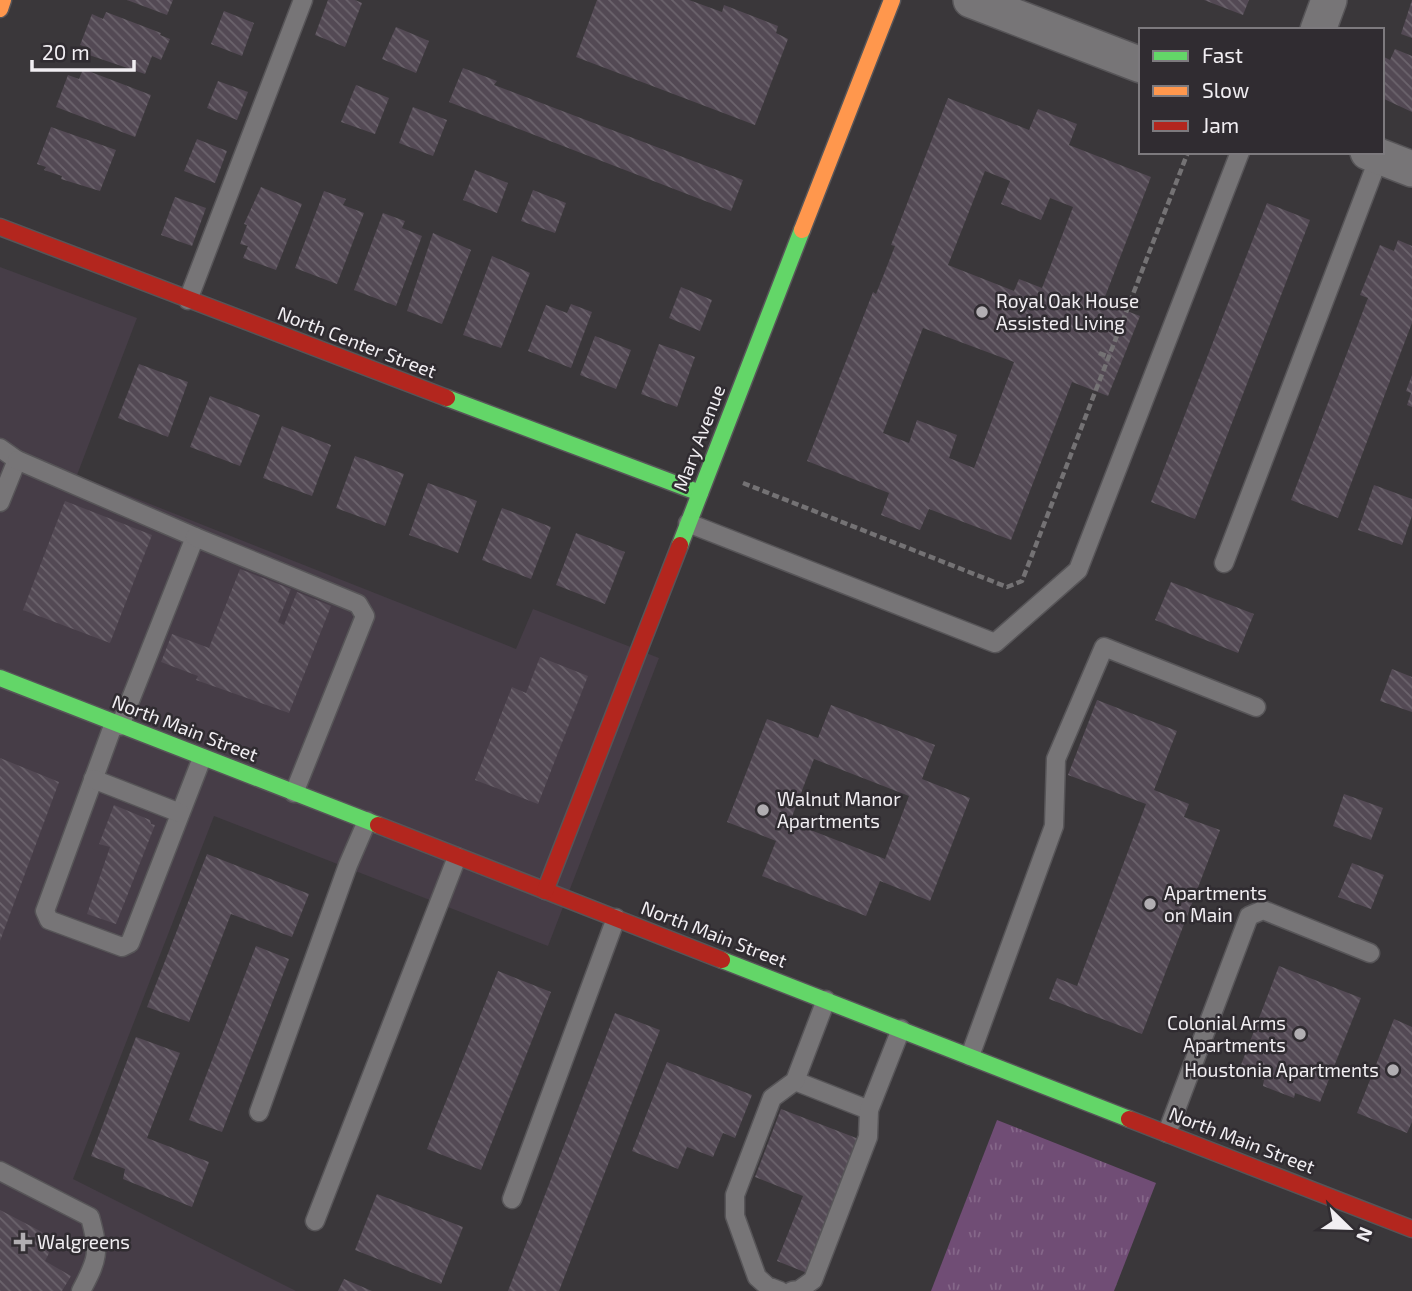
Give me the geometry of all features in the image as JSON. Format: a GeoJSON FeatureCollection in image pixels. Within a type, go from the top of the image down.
{"type":"FeatureCollection","features":[{"type":"Feature","properties":{"kind":"street"},"geometry":{"type":"LineString","coordinates":[[0,9],[3,0]]}},
{"type":"Feature","properties":{"kind":"street","name":"Mary Avenue"},"geometry":{"type":"LineString","coordinates":[[545,891],[892,0]]}},
{"type":"Feature","properties":{"kind":"street"},"geometry":{"type":"LineString","coordinates":[[971,0],[1139,64]]}},
{"type":"Feature","properties":{"kind":"street"},"geometry":{"type":"LineString","coordinates":[[1319,28],[1329,0]]}},
{"type":"Feature","properties":{"kind":"street"},"geometry":{"type":"LineString","coordinates":[[1374,154],[1412,169]]}},
{"type":"Feature","properties":{"kind":"street","name":"North Center Street"},"geometry":{"type":"LineString","coordinates":[[0,227],[700,493]]}},
{"type":"Feature","properties":{"kind":"street","name":"North Main Street"},"geometry":{"type":"LineString","coordinates":[[0,678],[1412,1229]]}},
{"type":"Feature","properties":{"kind":"lane"},"geometry":{"type":"LineString","coordinates":[[188,300],[303,0]]}},
{"type":"Feature","properties":{"kind":"lane"},"geometry":{"type":"LineString","coordinates":[[688,523],[995,643],[1078,570],[1239,154]]}},
{"type":"Feature","properties":{"kind":"lane"},"geometry":{"type":"LineString","coordinates":[[1224,563],[1374,154]]}},
{"type":"Feature","properties":{"kind":"lane"},"geometry":{"type":"LineString","coordinates":[[0,448],[16,460],[358,604],[365,615],[294,793]]}},
{"type":"Feature","properties":{"kind":"lane"},"geometry":{"type":"LineString","coordinates":[[0,502],[16,460]]}},
{"type":"Feature","properties":{"kind":"lane"},"geometry":{"type":"LineString","coordinates":[[195,537],[93,779],[45,911],[49,920],[122,947],[130,943],[202,758]]}},
{"type":"Feature","properties":{"kind":"lane"},"geometry":{"type":"LineString","coordinates":[[970,1056],[1054,826],[1056,759],[1104,647],[1256,707]]}},
{"type":"Feature","properties":{"kind":"lane"},"geometry":{"type":"LineString","coordinates":[[93,779],[180,813]]}},
{"type":"Feature","properties":{"kind":"lane"},"geometry":{"type":"LineString","coordinates":[[259,1112],[348,865],[367,821]]}},
{"type":"Feature","properties":{"kind":"lane"},"geometry":{"type":"LineString","coordinates":[[315,1221],[457,857]]}},
{"type":"Feature","properties":{"kind":"lane"},"geometry":{"type":"LineString","coordinates":[[1167,1133],[1249,916],[1263,910],[1370,953]]}},
{"type":"Feature","properties":{"kind":"lane"},"geometry":{"type":"LineString","coordinates":[[512,1199],[616,918]]}},
{"type":"Feature","properties":{"kind":"lane"},"geometry":{"type":"LineString","coordinates":[[771,1289],[757,1277],[735,1216],[735,1195],[772,1098],[795,1081],[826,1000]]}},
{"type":"Feature","properties":{"kind":"lane"},"geometry":{"type":"LineString","coordinates":[[792,1291],[799,1290],[813,1280],[868,1137],[869,1110],[901,1029]]}},
{"type":"Feature","properties":{"kind":"lane"},"geometry":{"type":"LineString","coordinates":[[795,1081],[869,1110]]}},
{"type":"Feature","properties":{"kind":"lane"},"geometry":{"type":"LineString","coordinates":[[0,1171],[90,1217],[98,1243],[95,1264],[81,1291]]}},
{"type":"Feature","properties":{"kind":"path"},"geometry":{"type":"LineString","coordinates":[[743,483],[1007,587],[1022,581],[1187,154]]}},
{"type":"Feature","properties":{"kind":"path"},"geometry":{"type":"LineString","coordinates":[[1099,353],[1109,357]]}},
{"type":"Feature","properties":{"kind":"shaded area"},"geometry":{"type":"Polygon","coordinates":[[[0,267],[137,318],[77,475],[516,649],[533,609],[659,658],[548,946],[214,816],[73,1179],[296,1291],[0,1291],[0,267]]]}},
{"type":"Feature","properties":{"kind":"green space"},"geometry":{"type":"Polygon","coordinates":[[[997,1120],[1156,1183],[1114,1291],[931,1291],[997,1120]]]}},
{"type":"Feature","properties":{"kind":"building"},"geometry":{"type":"Polygon","coordinates":[[[127,0],[173,0],[167,15],[127,0]]]}},
{"type":"Feature","properties":{"kind":"building"},"geometry":{"type":"Polygon","coordinates":[[[328,0],[355,0],[362,3],[345,47],[315,35],[328,0]]]}},
{"type":"Feature","properties":{"kind":"building"},"geometry":{"type":"Polygon","coordinates":[[[597,0],[689,0],[722,12],[724,5],[778,26],[776,33],[788,39],[755,125],[576,57],[597,0]]]}},
{"type":"Feature","properties":{"kind":"building"},"geometry":{"type":"Polygon","coordinates":[[[1204,0],[1249,0],[1243,15],[1204,0]]]}},
{"type":"Feature","properties":{"kind":"building"},"geometry":{"type":"Polygon","coordinates":[[[1412,0],[1412,38],[1401,34],[1412,0]]]}},
{"type":"Feature","properties":{"kind":"building"},"geometry":{"type":"Polygon","coordinates":[[[224,11],[254,23],[242,56],[211,44],[224,11]]]}},
{"type":"Feature","properties":{"kind":"building"},"geometry":{"type":"Polygon","coordinates":[[[106,12],[170,39],[161,60],[152,56],[145,74],[89,55],[91,49],[80,45],[92,14],[103,19],[106,12]]]}},
{"type":"Feature","properties":{"kind":"building"},"geometry":{"type":"Polygon","coordinates":[[[396,27],[429,41],[416,73],[382,59],[396,27]]]}},
{"type":"Feature","properties":{"kind":"building"},"geometry":{"type":"Polygon","coordinates":[[[1395,49],[1412,56],[1412,112],[1384,99],[1384,57],[1390,60],[1395,49]]]}},
{"type":"Feature","properties":{"kind":"building"},"geometry":{"type":"Polygon","coordinates":[[[463,68],[497,81],[494,85],[743,180],[731,211],[449,102],[463,68]]]}},
{"type":"Feature","properties":{"kind":"building"},"geometry":{"type":"Polygon","coordinates":[[[83,69],[151,95],[135,137],[56,107],[68,75],[79,79],[83,69]]]}},
{"type":"Feature","properties":{"kind":"building"},"geometry":{"type":"Polygon","coordinates":[[[218,81],[248,92],[237,120],[207,108],[218,81]]]}},
{"type":"Feature","properties":{"kind":"building"},"geometry":{"type":"Polygon","coordinates":[[[356,85],[389,98],[375,134],[341,122],[356,85]]]}},
{"type":"Feature","properties":{"kind":"building","name":"Royal Oak House Assisted Living"},"geometry":{"type":"Polygon","coordinates":[[[948,98],[1029,130],[1038,109],[1077,124],[1069,145],[1151,177],[1103,302],[1140,316],[1108,396],[1072,382],[1011,540],[929,509],[920,530],[881,515],[889,493],[807,461],[873,292],[876,294],[895,246],[891,245],[948,98]],[[985,171],[948,265],[1014,291],[1019,279],[1042,288],[1073,207],[1050,198],[1041,220],[1001,204],[1010,181],[985,171]],[[923,328],[883,433],[909,443],[917,420],[957,435],[949,458],[974,468],[1014,362],[923,328]]]}},
{"type":"Feature","properties":{"kind":"building"},"geometry":{"type":"Polygon","coordinates":[[[413,107],[447,120],[433,156],[399,143],[413,107]]]}},
{"type":"Feature","properties":{"kind":"building"},"geometry":{"type":"Polygon","coordinates":[[[51,127],[116,150],[100,191],[61,179],[62,176],[44,170],[46,167],[37,164],[51,127]]]}},
{"type":"Feature","properties":{"kind":"building"},"geometry":{"type":"Polygon","coordinates":[[[197,139],[227,151],[215,183],[184,171],[197,139]]]}},
{"type":"Feature","properties":{"kind":"building"},"geometry":{"type":"Polygon","coordinates":[[[475,170],[508,183],[497,213],[463,200],[475,170]]]}},
{"type":"Feature","properties":{"kind":"building"},"geometry":{"type":"Polygon","coordinates":[[[261,187],[302,204],[276,270],[243,258],[248,246],[240,244],[247,225],[244,224],[261,187]]]}},
{"type":"Feature","properties":{"kind":"building"},"geometry":{"type":"Polygon","coordinates":[[[533,190],[566,203],[555,233],[521,221],[533,190]]]}},
{"type":"Feature","properties":{"kind":"building"},"geometry":{"type":"Polygon","coordinates":[[[324,191],[346,199],[343,205],[364,213],[337,284],[295,268],[324,191]]]}},
{"type":"Feature","properties":{"kind":"building"},"geometry":{"type":"Polygon","coordinates":[[[175,197],[206,208],[192,246],[161,235],[175,197]]]}},
{"type":"Feature","properties":{"kind":"building"},"geometry":{"type":"Polygon","coordinates":[[[1267,203],[1310,220],[1195,519],[1151,502],[1267,203]]]}},
{"type":"Feature","properties":{"kind":"building"},"geometry":{"type":"Polygon","coordinates":[[[383,213],[405,221],[402,228],[422,236],[396,306],[354,290],[383,213]]]}},
{"type":"Feature","properties":{"kind":"building"},"geometry":{"type":"Polygon","coordinates":[[[433,233],[471,250],[442,324],[407,311],[433,233]]]}},
{"type":"Feature","properties":{"kind":"building"},"geometry":{"type":"Polygon","coordinates":[[[1398,240],[1412,246],[1412,323],[1338,518],[1291,500],[1368,298],[1360,295],[1380,245],[1394,251],[1398,240]]]}},
{"type":"Feature","properties":{"kind":"building"},"geometry":{"type":"Polygon","coordinates":[[[492,256],[530,273],[501,348],[463,335],[492,256]]]}},
{"type":"Feature","properties":{"kind":"building"},"geometry":{"type":"Polygon","coordinates":[[[681,287],[712,300],[700,331],[669,318],[681,287]]]}},
{"type":"Feature","properties":{"kind":"building"},"geometry":{"type":"Polygon","coordinates":[[[571,304],[592,312],[571,368],[528,351],[546,305],[567,313],[571,304]]]}},
{"type":"Feature","properties":{"kind":"building"},"geometry":{"type":"Polygon","coordinates":[[[595,336],[631,350],[616,389],[580,375],[595,336]]]}},
{"type":"Feature","properties":{"kind":"building"},"geometry":{"type":"Polygon","coordinates":[[[659,344],[695,357],[677,407],[641,394],[659,344]]]}},
{"type":"Feature","properties":{"kind":"building"},"geometry":{"type":"Polygon","coordinates":[[[139,364],[188,382],[168,437],[118,418],[139,364]]]}},
{"type":"Feature","properties":{"kind":"building"},"geometry":{"type":"Polygon","coordinates":[[[1412,375],[1412,407],[1407,405],[1411,393],[1406,391],[1412,375]]]}},
{"type":"Feature","properties":{"kind":"building"},"geometry":{"type":"Polygon","coordinates":[[[210,396],[260,415],[240,466],[190,447],[210,396]]]}},
{"type":"Feature","properties":{"kind":"building"},"geometry":{"type":"Polygon","coordinates":[[[282,426],[331,445],[312,496],[263,478],[282,426]]]}},
{"type":"Feature","properties":{"kind":"building"},"geometry":{"type":"Polygon","coordinates":[[[355,456],[404,474],[385,526],[336,508],[355,456]]]}},
{"type":"Feature","properties":{"kind":"building"},"geometry":{"type":"Polygon","coordinates":[[[428,483],[477,501],[458,553],[409,535],[428,483]]]}},
{"type":"Feature","properties":{"kind":"building"},"geometry":{"type":"Polygon","coordinates":[[[1374,485],[1412,499],[1412,516],[1402,545],[1358,530],[1374,485]]]}},
{"type":"Feature","properties":{"kind":"building"},"geometry":{"type":"Polygon","coordinates":[[[65,501],[152,535],[110,643],[23,610],[65,501]]]}},
{"type":"Feature","properties":{"kind":"building"},"geometry":{"type":"Polygon","coordinates":[[[502,508],[551,527],[531,579],[482,560],[502,508]]]}},
{"type":"Feature","properties":{"kind":"building"},"geometry":{"type":"Polygon","coordinates":[[[576,533],[625,552],[605,604],[556,585],[576,533]]]}},
{"type":"Feature","properties":{"kind":"building"},"geometry":{"type":"Polygon","coordinates":[[[240,569],[291,589],[278,622],[284,625],[297,592],[331,606],[289,713],[196,680],[198,676],[161,662],[172,634],[209,648],[240,569]]]}},
{"type":"Feature","properties":{"kind":"building"},"geometry":{"type":"Polygon","coordinates":[[[1171,582],[1254,614],[1238,653],[1155,620],[1171,582]]]}},
{"type":"Feature","properties":{"kind":"building"},"geometry":{"type":"Polygon","coordinates":[[[540,657],[588,676],[538,804],[475,780],[512,687],[526,693],[540,657]]]}},
{"type":"Feature","properties":{"kind":"building"},"geometry":{"type":"Polygon","coordinates":[[[1392,669],[1412,677],[1412,712],[1380,701],[1392,669]]]}},
{"type":"Feature","properties":{"kind":"building","name":"Apartments on Main"},"geometry":{"type":"Polygon","coordinates":[[[1097,700],[1177,731],[1154,790],[1189,804],[1184,817],[1220,830],[1142,1034],[1049,999],[1057,978],[1077,986],[1146,804],[1068,775],[1097,700]]]}},
{"type":"Feature","properties":{"kind":"building","name":"Walnut Manor Apartments"},"geometry":{"type":"Polygon","coordinates":[[[831,705],[935,745],[922,779],[970,798],[930,901],[880,881],[866,916],[762,876],[776,841],[727,822],[767,719],[818,738],[831,705]],[[814,759],[790,822],[885,859],[909,796],[814,759]]]}},
{"type":"Feature","properties":{"kind":"building"},"geometry":{"type":"Polygon","coordinates":[[[0,758],[59,782],[0,941],[0,758]]]}},
{"type":"Feature","properties":{"kind":"building"},"geometry":{"type":"Polygon","coordinates":[[[1344,794],[1383,808],[1371,840],[1333,826],[1344,794]]]}},
{"type":"Feature","properties":{"kind":"building"},"geometry":{"type":"Polygon","coordinates":[[[114,805],[150,820],[151,824],[155,825],[116,924],[87,914],[110,847],[99,844],[114,805]]]}},
{"type":"Feature","properties":{"kind":"building"},"geometry":{"type":"Polygon","coordinates":[[[207,854],[309,894],[292,937],[231,914],[189,1022],[147,1007],[207,854]]]}},
{"type":"Feature","properties":{"kind":"building"},"geometry":{"type":"Polygon","coordinates":[[[1352,863],[1384,875],[1371,909],[1338,897],[1352,863]]]}},
{"type":"Feature","properties":{"kind":"building"},"geometry":{"type":"Polygon","coordinates":[[[256,946],[289,959],[222,1132],[189,1120],[256,946]]]}},
{"type":"Feature","properties":{"kind":"building","name":"Colonial Arms Apartments"},"geometry":{"type":"Polygon","coordinates":[[[1279,966],[1361,998],[1320,1102],[1295,1093],[1294,1098],[1263,1086],[1264,1080],[1239,1070],[1279,966]]]}},
{"type":"Feature","properties":{"kind":"building"},"geometry":{"type":"Polygon","coordinates":[[[498,971],[551,992],[481,1170],[427,1149],[498,971]]]}},
{"type":"Feature","properties":{"kind":"building"},"geometry":{"type":"Polygon","coordinates":[[[615,1013],[660,1030],[559,1291],[508,1291],[615,1013]]]}},
{"type":"Feature","properties":{"kind":"building","name":"Houstonia Apartments"},"geometry":{"type":"Polygon","coordinates":[[[1394,1019],[1412,1027],[1412,1122],[1407,1133],[1357,1113],[1394,1019]]]}},
{"type":"Feature","properties":{"kind":"building"},"geometry":{"type":"Polygon","coordinates":[[[136,1037],[180,1053],[147,1138],[209,1162],[192,1207],[123,1179],[125,1169],[91,1156],[136,1037]]]}},
{"type":"Feature","properties":{"kind":"building"},"geometry":{"type":"Polygon","coordinates":[[[667,1062],[752,1095],[735,1138],[723,1133],[713,1157],[687,1147],[678,1169],[632,1151],[667,1062]]]}},
{"type":"Feature","properties":{"kind":"building"},"geometry":{"type":"Polygon","coordinates":[[[781,1109],[864,1141],[812,1275],[777,1261],[803,1196],[755,1177],[781,1109]]]}},
{"type":"Feature","properties":{"kind":"building"},"geometry":{"type":"Polygon","coordinates":[[[377,1194],[463,1227],[441,1284],[355,1250],[377,1194]]]}},
{"type":"Feature","properties":{"kind":"building","name":"Walgreens"},"geometry":{"type":"Polygon","coordinates":[[[0,1210],[42,1232],[49,1253],[45,1261],[71,1276],[62,1291],[0,1291],[0,1210]]]}},
{"type":"Feature","properties":{"kind":"building"},"geometry":{"type":"Polygon","coordinates":[[[344,1279],[372,1291],[338,1291],[344,1279]]]}},
{"type":"Feature","properties":{"kind":"traffic: fast"},"geometry":{"type":"LineString","coordinates":[[680,545],[802,230]]}},
{"type":"Feature","properties":{"kind":"traffic: fast"},"geometry":{"type":"LineString","coordinates":[[447,398],[700,493]]}},
{"type":"Feature","properties":{"kind":"traffic: fast"},"geometry":{"type":"LineString","coordinates":[[0,678],[378,825]]}},
{"type":"Feature","properties":{"kind":"traffic: fast"},"geometry":{"type":"LineString","coordinates":[[722,960],[1129,1119]]}},
{"type":"Feature","properties":{"kind":"traffic: slow"},"geometry":{"type":"LineString","coordinates":[[0,9],[3,0]]}},
{"type":"Feature","properties":{"kind":"traffic: slow"},"geometry":{"type":"LineString","coordinates":[[802,230],[892,0]]}},
{"type":"Feature","properties":{"kind":"traffic: jam"},"geometry":{"type":"LineString","coordinates":[[0,227],[447,398]]}},
{"type":"Feature","properties":{"kind":"traffic: jam"},"geometry":{"type":"LineString","coordinates":[[545,891],[680,545]]}},
{"type":"Feature","properties":{"kind":"traffic: jam"},"geometry":{"type":"LineString","coordinates":[[378,825],[722,960]]}},
{"type":"Feature","properties":{"kind":"traffic: jam"},"geometry":{"type":"LineString","coordinates":[[1129,1119],[1412,1229]]}},
{"type":"Feature","properties":{"kind":"place","name":"Royal Oak House Assisted Living"},"geometry":{"type":"Point","coordinates":[982,312]}},
{"type":"Feature","properties":{"kind":"place","name":"Walnut Manor Apartments"},"geometry":{"type":"Point","coordinates":[763,810]}},
{"type":"Feature","properties":{"kind":"place","name":"Apartments on Main"},"geometry":{"type":"Point","coordinates":[1150,904]}},
{"type":"Feature","properties":{"kind":"place","name":"Colonial Arms Apartments"},"geometry":{"type":"Point","coordinates":[1300,1034]}},
{"type":"Feature","properties":{"kind":"place","name":"Houstonia Apartments"},"geometry":{"type":"Point","coordinates":[1393,1070]}},
{"type":"Feature","properties":{"kind":"place","name":"Walgreens"},"geometry":{"type":"Point","coordinates":[23,1242]}}]}
